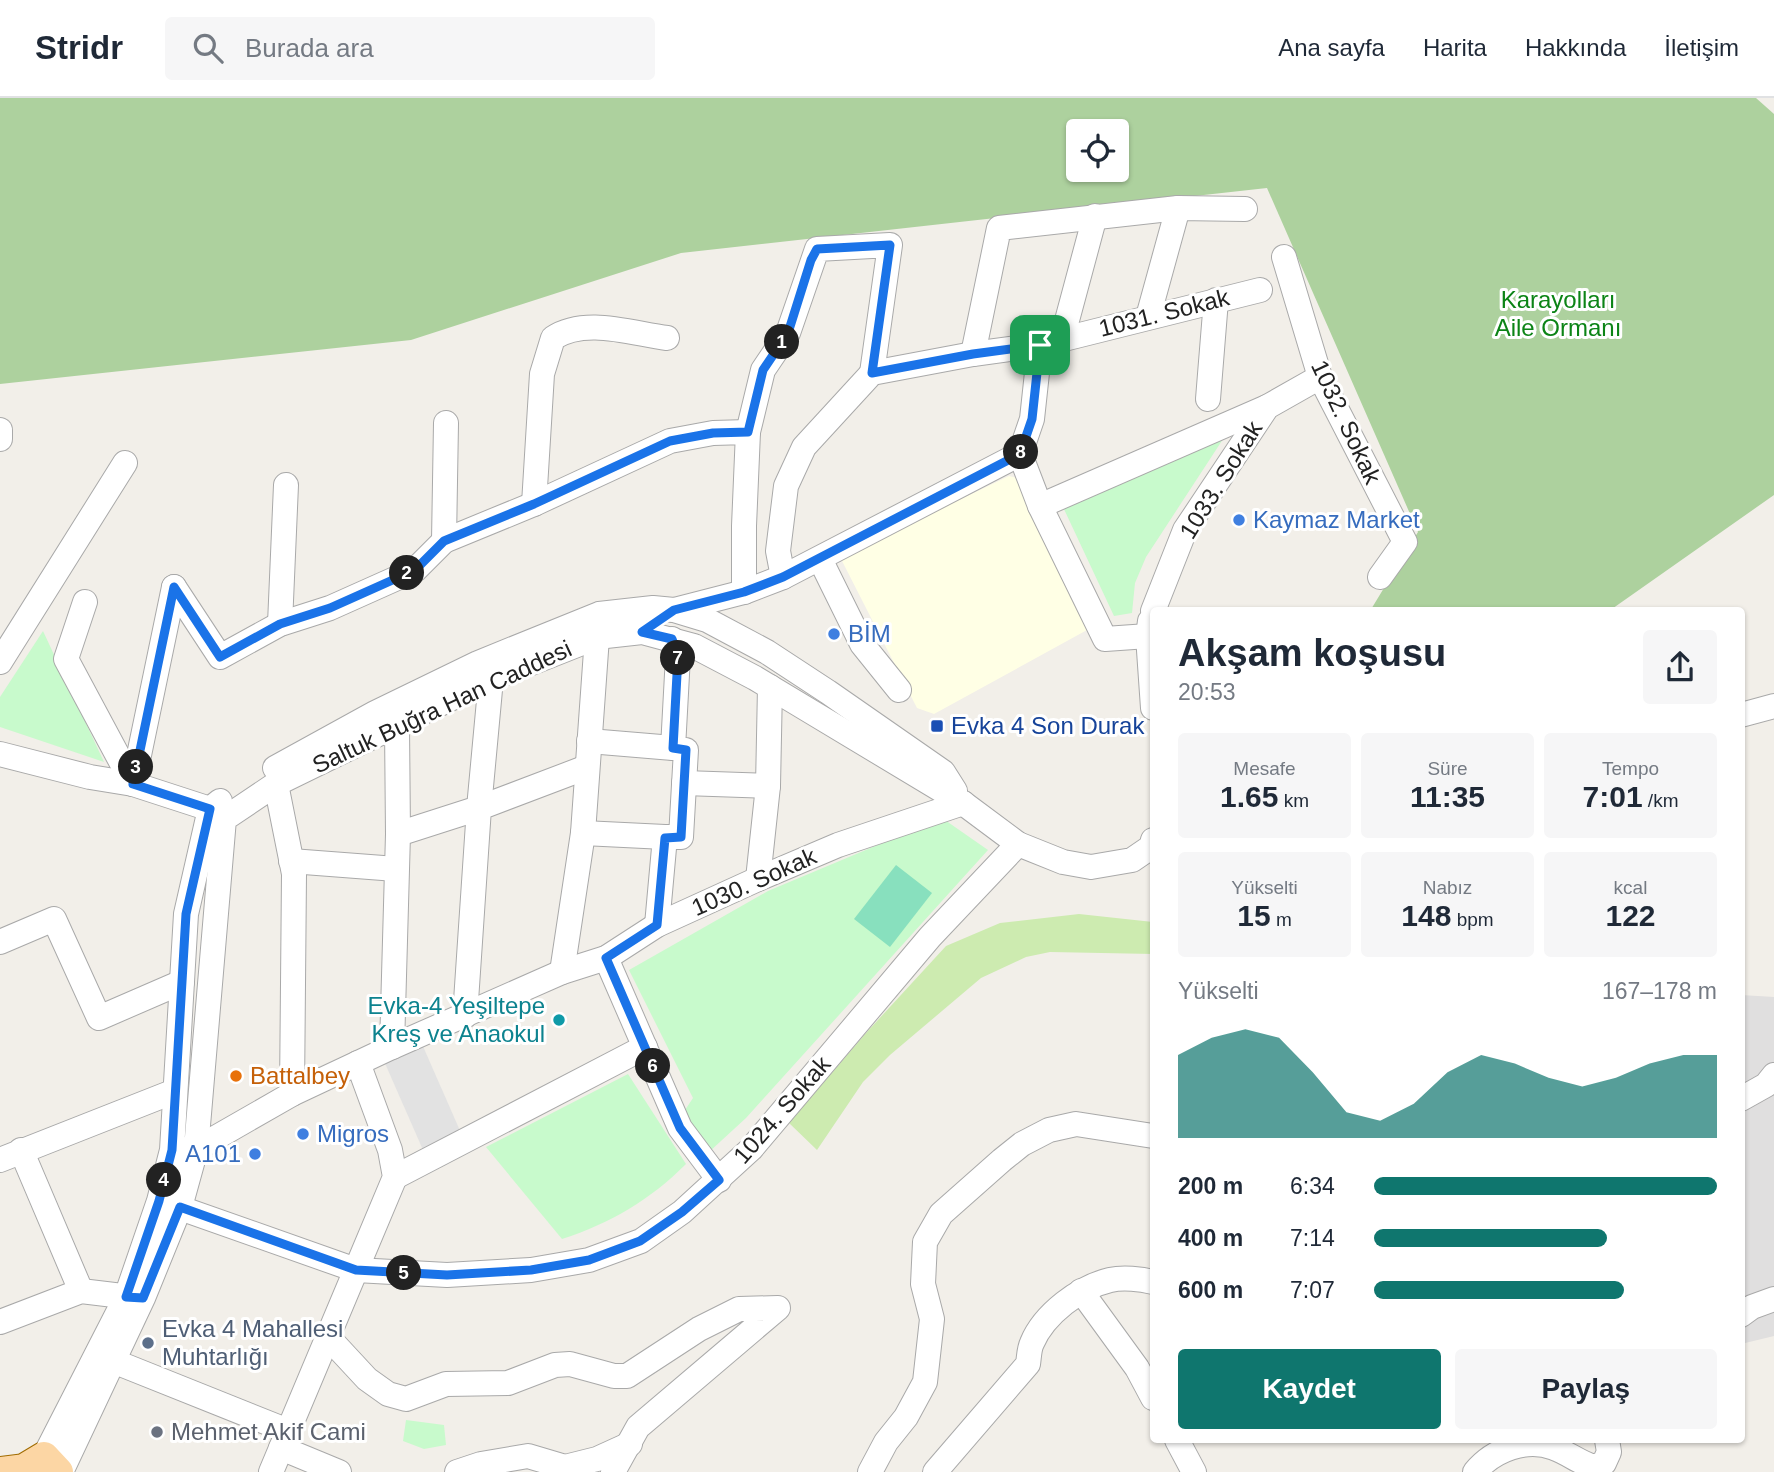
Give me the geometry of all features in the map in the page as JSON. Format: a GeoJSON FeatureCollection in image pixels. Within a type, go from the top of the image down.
{"type":"FeatureCollection","features":[{"type":"Feature","properties":{"kind":"street"},"geometry":{"type":"LineString","coordinates":[[1148,317],[1178,208]]}},
{"type":"Feature","properties":{"kind":"street"},"geometry":{"type":"LineString","coordinates":[[973,354],[999,228],[1178,208],[1245,209]]}},
{"type":"Feature","properties":{"kind":"street"},"geometry":{"type":"LineString","coordinates":[[1096,216],[1051,342],[1032,419],[1020,454],[1040,506],[1105,639],[1148,636]]}},
{"type":"Feature","properties":{"kind":"street"},"geometry":{"type":"LineString","coordinates":[[744,592],[748,432],[763,370],[788,333],[817,249],[890,245],[872,373],[804,447],[786,486],[778,551],[783,577]]}},
{"type":"Feature","properties":{"kind":"street","name":"1032. Sokak"},"geometry":{"type":"LineString","coordinates":[[1284,257],[1320,377],[1405,542],[1380,577]]}},
{"type":"Feature","properties":{"kind":"street","name":"1031. Sokak"},"geometry":{"type":"LineString","coordinates":[[872,373],[1051,342],[1260,289]]}},
{"type":"Feature","properties":{"kind":"street"},"geometry":{"type":"LineString","coordinates":[[1208,399],[1216,300]]}},
{"type":"Feature","properties":{"kind":"street"},"geometry":{"type":"LineString","coordinates":[[534,504],[542,374],[553,338],[565,330],[584,326],[667,338]]}},
{"type":"Feature","properties":{"kind":"street","name":"1033. Sokak"},"geometry":{"type":"LineString","coordinates":[[1155,607],[1185,530],[1267,407],[1320,377]]}},
{"type":"Feature","properties":{"kind":"street"},"geometry":{"type":"LineString","coordinates":[[1040,506],[1267,407]]}},
{"type":"Feature","properties":{"kind":"street"},"geometry":{"type":"LineString","coordinates":[[444,541],[446,424]]}},
{"type":"Feature","properties":{"kind":"street"},"geometry":{"type":"LineString","coordinates":[[0,430],[0,439]]}},
{"type":"Feature","properties":{"kind":"street"},"geometry":{"type":"LineString","coordinates":[[133,784],[174,587],[220,657],[280,624],[330,608],[415,570],[444,541],[534,504],[670,441],[713,433],[748,432]]}},
{"type":"Feature","properties":{"kind":"street"},"geometry":{"type":"LineString","coordinates":[[642,632],[674,610],[744,592],[783,577],[1020,454]]}},
{"type":"Feature","properties":{"kind":"street"},"geometry":{"type":"LineString","coordinates":[[0,662],[125,463]]}},
{"type":"Feature","properties":{"kind":"street"},"geometry":{"type":"LineString","coordinates":[[280,624],[286,485]]}},
{"type":"Feature","properties":{"kind":"street"},"geometry":{"type":"LineString","coordinates":[[820,558],[862,644],[899,690]]}},
{"type":"Feature","properties":{"kind":"street"},"geometry":{"type":"LineString","coordinates":[[85,601],[66,659],[133,784]]}},
{"type":"Feature","properties":{"kind":"street","name":"Saltuk Buğra Han Caddesi"},"geometry":{"type":"LineString","coordinates":[[217,814],[233,793],[311,747],[478,663],[600,614],[653,608],[674,610],[707,620],[767,652],[943,772],[963,803]]}},
{"type":"Feature","properties":{"kind":"street","name":"1033. Sokak"},"geometry":{"type":"LineString","coordinates":[[1150,626],[1150,665]]}},
{"type":"Feature","properties":{"kind":"street","name":"Saltuk Buğra Han Caddesi"},"geometry":{"type":"LineString","coordinates":[[217,814],[491,679],[597,637],[642,632],[694,646],[771,687],[963,803]]}},
{"type":"Feature","properties":{"kind":"street"},"geometry":{"type":"LineString","coordinates":[[562,972],[583,833],[597,637]]}},
{"type":"Feature","properties":{"kind":"street"},"geometry":{"type":"LineString","coordinates":[[672,639],[678,656],[673,748]]}},
{"type":"Feature","properties":{"kind":"street"},"geometry":{"type":"LineString","coordinates":[[465,1016],[491,679]]}},
{"type":"Feature","properties":{"kind":"street"},"geometry":{"type":"LineString","coordinates":[[758,879],[768,786],[771,687]]}},
{"type":"Feature","properties":{"kind":"street"},"geometry":{"type":"LineString","coordinates":[[1745,714],[1774,706]]}},
{"type":"Feature","properties":{"kind":"street"},"geometry":{"type":"LineString","coordinates":[[392,1047],[398,834],[397,726]]}},
{"type":"Feature","properties":{"kind":"street"},"geometry":{"type":"LineString","coordinates":[[583,833],[681,837],[686,750],[589,741]]}},
{"type":"Feature","properties":{"kind":"street"},"geometry":{"type":"LineString","coordinates":[[0,754],[90,777],[133,784],[217,814]]}},
{"type":"Feature","properties":{"kind":"street"},"geometry":{"type":"LineString","coordinates":[[398,834],[479,808],[587,767]]}},
{"type":"Feature","properties":{"kind":"street"},"geometry":{"type":"LineString","coordinates":[[276,783],[294,874],[292,1094]]}},
{"type":"Feature","properties":{"kind":"street"},"geometry":{"type":"LineString","coordinates":[[684,783],[768,786]]}},
{"type":"Feature","properties":{"kind":"street"},"geometry":{"type":"LineString","coordinates":[[963,803],[1017,844],[1063,862],[1091,867],[1132,860],[1150,848]]}},
{"type":"Feature","properties":{"kind":"street","name":"1030. Sokak"},"geometry":{"type":"LineString","coordinates":[[184,1150],[292,1094],[392,1047],[562,972],[606,958],[657,925],[758,879],[838,845],[963,803]]}},
{"type":"Feature","properties":{"kind":"street"},"geometry":{"type":"LineString","coordinates":[[184,1150],[175,1091],[186,914],[217,814]]}},
{"type":"Feature","properties":{"kind":"street"},"geometry":{"type":"LineString","coordinates":[[36,1469],[113,1361],[134,1297],[170,1204],[184,1150],[217,814]]}},
{"type":"Feature","properties":{"kind":"street"},"geometry":{"type":"LineString","coordinates":[[657,925],[665,838]]}},
{"type":"Feature","properties":{"kind":"street","name":"1024. Sokak"},"geometry":{"type":"LineString","coordinates":[[170,1204],[356,1270],[447,1275],[531,1270],[589,1260],[640,1241],[682,1212],[751,1149],[930,937],[1017,844]]}},
{"type":"Feature","properties":{"kind":"street"},"geometry":{"type":"LineString","coordinates":[[291,861],[396,869]]}},
{"type":"Feature","properties":{"kind":"street"},"geometry":{"type":"LineString","coordinates":[[0,942],[54,919],[99,1018],[182,982]]}},
{"type":"Feature","properties":{"kind":"street"},"geometry":{"type":"LineString","coordinates":[[606,958],[680,1128],[719,1180]]}},
{"type":"Feature","properties":{"kind":"street"},"geometry":{"type":"LineString","coordinates":[[395,1177],[645,1047]]}},
{"type":"Feature","properties":{"kind":"street"},"geometry":{"type":"LineString","coordinates":[[271,1472],[395,1177],[390,1150],[358,1063]]}},
{"type":"Feature","properties":{"kind":"street"},"geometry":{"type":"LineString","coordinates":[[1745,1097],[1766,1085],[1774,1076]]}},
{"type":"Feature","properties":{"kind":"street"},"geometry":{"type":"LineString","coordinates":[[80,1291],[11,1155],[175,1091]]}},
{"type":"Feature","properties":{"kind":"street"},"geometry":{"type":"LineString","coordinates":[[870,1472],[925,1382],[932,1320],[923,1284],[925,1242],[941,1214],[1022,1144],[1049,1130],[1076,1124],[1150,1136]]}},
{"type":"Feature","properties":{"kind":"street"},"geometry":{"type":"LineString","coordinates":[[934,1472],[1028,1364],[1031,1344],[1045,1321],[1081,1292],[1111,1280],[1150,1282]]}},
{"type":"Feature","properties":{"kind":"street"},"geometry":{"type":"LineString","coordinates":[[0,1322],[80,1291],[134,1297]]}},
{"type":"Feature","properties":{"kind":"street"},"geometry":{"type":"LineString","coordinates":[[1081,1292],[1137,1368],[1150,1392]]}},
{"type":"Feature","properties":{"kind":"street"},"geometry":{"type":"LineString","coordinates":[[36,1469],[134,1297]]}},
{"type":"Feature","properties":{"kind":"street"},"geometry":{"type":"LineString","coordinates":[[1745,1312],[1774,1299]]}},
{"type":"Feature","properties":{"kind":"street"},"geometry":{"type":"LineString","coordinates":[[327,1337],[367,1379],[388,1394],[406,1399],[446,1384],[508,1383],[555,1365],[570,1364],[614,1376],[626,1376],[699,1329],[738,1309],[778,1308],[638,1427],[613,1472]]}},
{"type":"Feature","properties":{"kind":"street"},"geometry":{"type":"LineString","coordinates":[[113,1361],[285,1440],[339,1472]]}},
{"type":"Feature","properties":{"kind":"street"},"geometry":{"type":"LineString","coordinates":[[1179,1443],[1194,1472]]}},
{"type":"Feature","properties":{"kind":"street"},"geometry":{"type":"LineString","coordinates":[[1475,1472],[1482,1463],[1508,1448],[1530,1444],[1553,1447],[1594,1467],[1604,1463],[1609,1452],[1608,1443]]}},
{"type":"Feature","properties":{"kind":"street"},"geometry":{"type":"LineString","coordinates":[[457,1472],[481,1464],[528,1456],[565,1467],[597,1459],[630,1444]]}},
{"type":"Feature","properties":{"kind":"shaded area"},"geometry":{"type":"Polygon","coordinates":[[[1009,476],[1017,478],[1087,630],[934,714],[917,708],[840,557],[1009,476]]]}},
{"type":"Feature","properties":{"kind":"shaded area"},"geometry":{"type":"Polygon","coordinates":[[[1745,995],[1774,997],[1774,1336],[1745,1343],[1745,995]]]}},
{"type":"Feature","properties":{"kind":"shaded area"},"geometry":{"type":"Polygon","coordinates":[[[422,1044],[461,1133],[423,1150],[384,1061],[422,1044]]]}},
{"type":"Feature","properties":{"kind":"green space","name":"Karayolları Aile Ormanı"},"geometry":{"type":"Polygon","coordinates":[[[0,98],[1756,98],[1774,114],[1774,495],[1615,607],[1372,607],[1418,532],[1267,188],[681,253],[411,340],[0,384],[0,98]]]}},
{"type":"Feature","properties":{"kind":"green space"},"geometry":{"type":"Polygon","coordinates":[[[1227,433],[1146,557],[1135,583],[1132,613],[1114,616],[1063,507],[1227,433]]]}},
{"type":"Feature","properties":{"kind":"green space"},"geometry":{"type":"Polygon","coordinates":[[[43,631],[104,762],[0,727],[0,697],[43,631]]]}},
{"type":"Feature","properties":{"kind":"green space"},"geometry":{"type":"Polygon","coordinates":[[[942,818],[988,850],[746,1118],[709,1152],[683,1113],[693,1098],[629,970],[768,891],[942,818]]]}},
{"type":"Feature","properties":{"kind":"green space"},"geometry":{"type":"Polygon","coordinates":[[[896,865],[932,893],[890,947],[854,919],[896,865]]]}},
{"type":"Feature","properties":{"kind":"green space"},"geometry":{"type":"Polygon","coordinates":[[[1079,914],[1150,922],[1150,954],[1050,952],[1026,957],[981,978],[890,1055],[863,1082],[817,1150],[789,1123],[866,1033],[946,946],[1000,923],[1079,914]]]}},
{"type":"Feature","properties":{"kind":"green space"},"geometry":{"type":"Polygon","coordinates":[[[628,1074],[686,1164],[658,1189],[629,1209],[597,1226],[562,1239],[486,1147],[628,1074]]]}},
{"type":"Feature","properties":{"kind":"green space"},"geometry":{"type":"Polygon","coordinates":[[[406,1420],[444,1425],[446,1445],[424,1449],[403,1441],[406,1420]]]}},
{"type":"Feature","properties":{"kind":"place","name":"Kaymaz Market"},"geometry":{"type":"Point","coordinates":[1239,520]}},
{"type":"Feature","properties":{"kind":"place","name":"BİM"},"geometry":{"type":"Point","coordinates":[834,634]}},
{"type":"Feature","properties":{"kind":"place","name":"Evka 4 Son Durak"},"geometry":{"type":"Point","coordinates":[937,726]}},
{"type":"Feature","properties":{"kind":"place","name":"Evka-4 Yeşiltepe Kreş ve Anaokul"},"geometry":{"type":"Point","coordinates":[559,1020]}},
{"type":"Feature","properties":{"kind":"place","name":"Battalbey"},"geometry":{"type":"Point","coordinates":[236,1076]}},
{"type":"Feature","properties":{"kind":"place","name":"Migros"},"geometry":{"type":"Point","coordinates":[303,1134]}},
{"type":"Feature","properties":{"kind":"place","name":"A101"},"geometry":{"type":"Point","coordinates":[255,1154]}},
{"type":"Feature","properties":{"kind":"place","name":"Evka 4 Mahallesi Muhtarlığı"},"geometry":{"type":"Point","coordinates":[148,1343]}},
{"type":"Feature","properties":{"kind":"place","name":"Mehmet Akif Cami"},"geometry":{"type":"Point","coordinates":[157,1432]}},
{"type":"Feature","properties":{"kind":"route"},"geometry":{"type":"LineString","coordinates":[[890,245],[872,373],[973,354],[1040,345],[1032,419],[1020,454],[783,577],[744,592],[674,610],[642,632],[672,639],[678,656],[673,748],[686,750],[681,837],[665,838],[657,925],[606,958],[680,1128],[719,1180],[682,1212],[640,1241],[589,1260],[531,1270],[447,1275],[356,1270],[180,1207],[143,1298],[126,1297],[159,1201],[172,1150],[186,914],[210,809],[133,784],[174,587],[220,657],[280,624],[330,608],[415,570],[444,541],[496,521],[670,441],[713,433],[748,432],[763,370],[788,333],[817,249],[890,245]]}}]}
